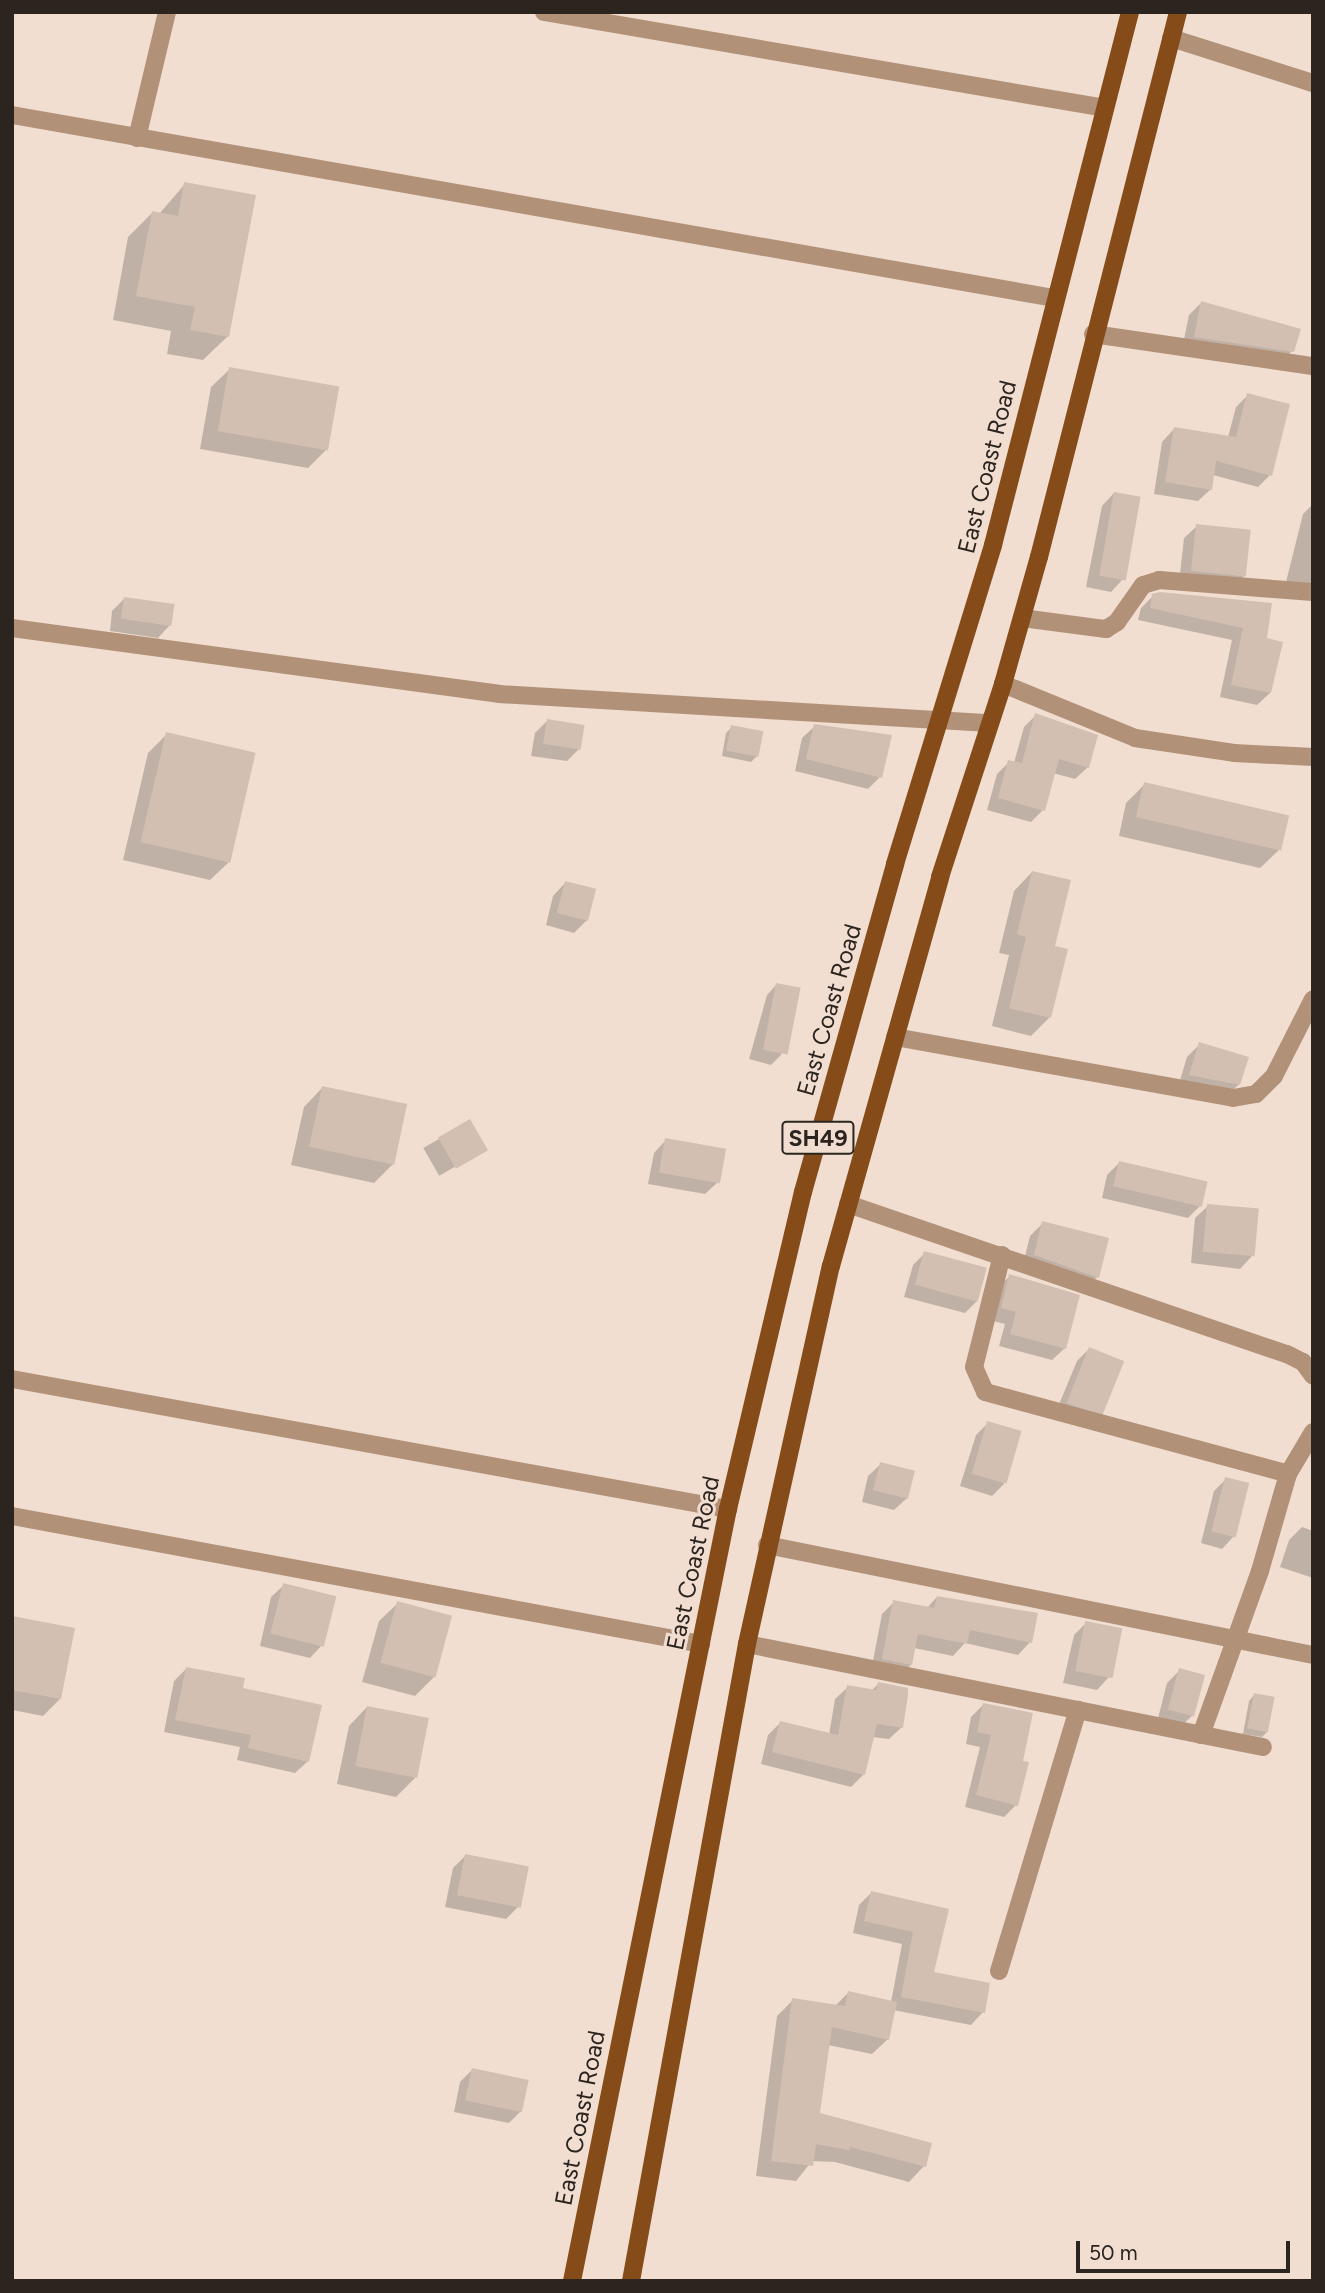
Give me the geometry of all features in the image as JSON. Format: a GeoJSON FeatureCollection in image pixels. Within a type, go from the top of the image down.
{"type":"FeatureCollection","features":[{"type":"Feature","properties":{"kind":"main road","name":"East Coast Road"},"geometry":{"type":"LineString","coordinates":[[572,2281],[728,1509],[803,1192],[993,545],[1054,298],[1130,12]]}},
{"type":"Feature","properties":{"kind":"main road","name":"SH49"},"geometry":{"type":"LineString","coordinates":[[631,2281],[747,1644],[767,1545],[848,1204],[895,1037],[1022,618],[1178,12]]}},
{"type":"Feature","properties":{"kind":"street"},"geometry":{"type":"LineString","coordinates":[[137,138],[167,12]]}},
{"type":"Feature","properties":{"kind":"street"},"geometry":{"type":"LineString","coordinates":[[544,12],[1105,108]]}},
{"type":"Feature","properties":{"kind":"street"},"geometry":{"type":"LineString","coordinates":[[1171,38],[1313,83]]}},
{"type":"Feature","properties":{"kind":"street"},"geometry":{"type":"LineString","coordinates":[[12,115],[1054,298]]}},
{"type":"Feature","properties":{"kind":"street"},"geometry":{"type":"LineString","coordinates":[[1093,334],[1313,366]]}},
{"type":"Feature","properties":{"kind":"street"},"geometry":{"type":"LineString","coordinates":[[1022,618],[1106,629],[1117,622],[1143,585],[1159,580],[1313,592]]}},
{"type":"Feature","properties":{"kind":"street"},"geometry":{"type":"LineString","coordinates":[[12,628],[499,694],[989,723]]}},
{"type":"Feature","properties":{"kind":"street"},"geometry":{"type":"LineString","coordinates":[[1003,684],[1135,738],[1234,753],[1313,757]]}},
{"type":"Feature","properties":{"kind":"street"},"geometry":{"type":"LineString","coordinates":[[895,1037],[1233,1098],[1256,1094],[1274,1076],[1313,999]]}},
{"type":"Feature","properties":{"kind":"street"},"geometry":{"type":"LineString","coordinates":[[848,1204],[1287,1354],[1303,1362],[1313,1376]]}},
{"type":"Feature","properties":{"kind":"street"},"geometry":{"type":"LineString","coordinates":[[1002,1255],[974,1367],[985,1392],[1288,1474]]}},
{"type":"Feature","properties":{"kind":"street"},"geometry":{"type":"LineString","coordinates":[[12,1379],[728,1509]]}},
{"type":"Feature","properties":{"kind":"street"},"geometry":{"type":"LineString","coordinates":[[1201,1735],[1232,1641],[1260,1571],[1288,1474],[1313,1432]]}},
{"type":"Feature","properties":{"kind":"street"},"geometry":{"type":"LineString","coordinates":[[12,1516],[701,1644]]}},
{"type":"Feature","properties":{"kind":"street"},"geometry":{"type":"LineString","coordinates":[[767,1545],[1232,1641],[1313,1655]]}},
{"type":"Feature","properties":{"kind":"street"},"geometry":{"type":"LineString","coordinates":[[747,1644],[1263,1747]]}},
{"type":"Feature","properties":{"kind":"street"},"geometry":{"type":"LineString","coordinates":[[999,1971],[1078,1710]]}},
{"type":"Feature","properties":{"kind":"building"},"geometry":{"type":"Polygon","coordinates":[[[184,182],[256,195],[229,337],[190,330],[195,307],[136,296],[152,211],[178,216],[184,182]]]}},
{"type":"Feature","properties":{"kind":"building"},"geometry":{"type":"Polygon","coordinates":[[[1201,301],[1301,329],[1294,352],[1194,337],[1201,301]]]}},
{"type":"Feature","properties":{"kind":"building"},"geometry":{"type":"Polygon","coordinates":[[[229,367],[339,386],[328,450],[218,431],[229,367]]]}},
{"type":"Feature","properties":{"kind":"building"},"geometry":{"type":"Polygon","coordinates":[[[1247,393],[1290,404],[1272,476],[1216,461],[1212,490],[1165,482],[1174,427],[1236,437],[1247,393]]]}},
{"type":"Feature","properties":{"kind":"building"},"geometry":{"type":"Polygon","coordinates":[[[1114,492],[1141,497],[1126,580],[1099,576],[1114,492]]]}},
{"type":"Feature","properties":{"kind":"building"},"geometry":{"type":"Polygon","coordinates":[[[1196,524],[1251,530],[1246,576],[1191,571],[1196,524]]]}},
{"type":"Feature","properties":{"kind":"building"},"geometry":{"type":"Polygon","coordinates":[[[1160,592],[1272,603],[1267,638],[1283,642],[1271,693],[1231,685],[1243,628],[1150,608],[1152,594],[1160,592]]]}},
{"type":"Feature","properties":{"kind":"building"},"geometry":{"type":"Polygon","coordinates":[[[124,597],[175,604],[171,626],[121,619],[124,597]]]}},
{"type":"Feature","properties":{"kind":"building"},"geometry":{"type":"Polygon","coordinates":[[[1035,713],[1098,735],[1089,768],[1059,759],[1045,811],[998,798],[1008,760],[1022,763],[1035,713]]]}},
{"type":"Feature","properties":{"kind":"building"},"geometry":{"type":"Polygon","coordinates":[[[547,719],[585,725],[581,750],[543,744],[547,719]]]}},
{"type":"Feature","properties":{"kind":"building"},"geometry":{"type":"Polygon","coordinates":[[[814,724],[892,735],[882,778],[806,759],[814,724]]]}},
{"type":"Feature","properties":{"kind":"building"},"geometry":{"type":"Polygon","coordinates":[[[731,725],[763,731],[758,757],[726,751],[731,725]]]}},
{"type":"Feature","properties":{"kind":"building"},"geometry":{"type":"Polygon","coordinates":[[[166,732],[256,753],[230,863],[141,842],[166,732]]]}},
{"type":"Feature","properties":{"kind":"building"},"geometry":{"type":"Polygon","coordinates":[[[1144,782],[1289,816],[1281,851],[1136,817],[1144,782]]]}},
{"type":"Feature","properties":{"kind":"building"},"geometry":{"type":"Polygon","coordinates":[[[1032,871],[1071,880],[1055,946],[1068,949],[1051,1018],[1009,1008],[1026,937],[1017,934],[1032,871]]]}},
{"type":"Feature","properties":{"kind":"building"},"geometry":{"type":"Polygon","coordinates":[[[565,881],[596,889],[588,921],[557,913],[565,881]]]}},
{"type":"Feature","properties":{"kind":"building"},"geometry":{"type":"Polygon","coordinates":[[[776,983],[801,988],[788,1055],[763,1050],[776,983]]]}},
{"type":"Feature","properties":{"kind":"building"},"geometry":{"type":"Polygon","coordinates":[[[1199,1042],[1249,1057],[1240,1085],[1189,1075],[1199,1042]]]}},
{"type":"Feature","properties":{"kind":"building"},"geometry":{"type":"Polygon","coordinates":[[[322,1086],[407,1104],[394,1165],[309,1147],[322,1086]]]}},
{"type":"Feature","properties":{"kind":"building"},"geometry":{"type":"Polygon","coordinates":[[[470,1119],[488,1150],[456,1169],[438,1138],[470,1119]]]}},
{"type":"Feature","properties":{"kind":"building"},"geometry":{"type":"Polygon","coordinates":[[[665,1138],[726,1149],[720,1183],[659,1172],[665,1138]]]}},
{"type":"Feature","properties":{"kind":"building"},"geometry":{"type":"Polygon","coordinates":[[[1119,1161],[1208,1181],[1202,1207],[1113,1186],[1119,1161]]]}},
{"type":"Feature","properties":{"kind":"building"},"geometry":{"type":"Polygon","coordinates":[[[1207,1204],[1259,1209],[1255,1256],[1203,1252],[1207,1204]]]}},
{"type":"Feature","properties":{"kind":"building"},"geometry":{"type":"Polygon","coordinates":[[[1042,1221],[1109,1238],[1099,1278],[1034,1255],[1042,1221]]]}},
{"type":"Feature","properties":{"kind":"building"},"geometry":{"type":"Polygon","coordinates":[[[924,1251],[987,1268],[978,1302],[915,1285],[924,1251]]]}},
{"type":"Feature","properties":{"kind":"building"},"geometry":{"type":"Polygon","coordinates":[[[1009,1274],[1080,1295],[1066,1349],[1010,1334],[1016,1312],[1001,1308],[1009,1274]]]}},
{"type":"Feature","properties":{"kind":"building"},"geometry":{"type":"Polygon","coordinates":[[[1089,1347],[1124,1361],[1102,1417],[1067,1403],[1089,1347]]]}},
{"type":"Feature","properties":{"kind":"building"},"geometry":{"type":"Polygon","coordinates":[[[987,1421],[1022,1431],[1006,1484],[972,1474],[987,1421]]]}},
{"type":"Feature","properties":{"kind":"building"},"geometry":{"type":"Polygon","coordinates":[[[880,1462],[915,1471],[908,1499],[873,1490],[880,1462]]]}},
{"type":"Feature","properties":{"kind":"building"},"geometry":{"type":"Polygon","coordinates":[[[1225,1477],[1249,1483],[1236,1537],[1211,1531],[1225,1477]]]}},
{"type":"Feature","properties":{"kind":"building"},"geometry":{"type":"Polygon","coordinates":[[[283,1583],[336,1596],[324,1647],[270,1633],[283,1583]]]}},
{"type":"Feature","properties":{"kind":"building"},"geometry":{"type":"Polygon","coordinates":[[[937,1596],[1038,1613],[1032,1643],[970,1630],[967,1644],[918,1634],[912,1665],[882,1659],[893,1600],[934,1608],[937,1596]]]}},
{"type":"Feature","properties":{"kind":"building"},"geometry":{"type":"Polygon","coordinates":[[[397,1601],[452,1616],[435,1678],[380,1663],[397,1601]]]}},
{"type":"Feature","properties":{"kind":"building"},"geometry":{"type":"Polygon","coordinates":[[[12,1616],[75,1628],[61,1699],[12,1690],[12,1616]]]}},
{"type":"Feature","properties":{"kind":"building"},"geometry":{"type":"Polygon","coordinates":[[[1085,1621],[1122,1628],[1113,1678],[1075,1671],[1085,1621]]]}},
{"type":"Feature","properties":{"kind":"building"},"geometry":{"type":"Polygon","coordinates":[[[186,1667],[245,1678],[243,1688],[322,1705],[309,1762],[248,1748],[251,1735],[175,1720],[186,1667]]]}},
{"type":"Feature","properties":{"kind":"building"},"geometry":{"type":"Polygon","coordinates":[[[1179,1668],[1205,1675],[1194,1717],[1168,1710],[1179,1668]]]}},
{"type":"Feature","properties":{"kind":"building"},"geometry":{"type":"Polygon","coordinates":[[[878,1682],[908,1688],[908,1695],[903,1728],[877,1724],[865,1775],[772,1752],[780,1721],[838,1735],[847,1685],[876,1690],[878,1682]]]}},
{"type":"Feature","properties":{"kind":"building"},"geometry":{"type":"Polygon","coordinates":[[[1254,1693],[1275,1697],[1268,1732],[1247,1728],[1254,1693]]]}},
{"type":"Feature","properties":{"kind":"building"},"geometry":{"type":"Polygon","coordinates":[[[983,1703],[1033,1713],[1023,1761],[1029,1762],[1018,1806],[976,1795],[991,1735],[977,1732],[983,1703]]]}},
{"type":"Feature","properties":{"kind":"building"},"geometry":{"type":"Polygon","coordinates":[[[367,1706],[429,1718],[417,1778],[355,1766],[367,1706]]]}},
{"type":"Feature","properties":{"kind":"building"},"geometry":{"type":"Polygon","coordinates":[[[465,1854],[529,1866],[521,1908],[457,1895],[465,1854]]]}},
{"type":"Feature","properties":{"kind":"building"},"geometry":{"type":"Polygon","coordinates":[[[871,1891],[949,1909],[934,1972],[990,1983],[985,2013],[901,1997],[913,1932],[864,1921],[871,1891]]]}},
{"type":"Feature","properties":{"kind":"building"},"geometry":{"type":"Polygon","coordinates":[[[848,1991],[897,2002],[889,2040],[832,2027],[820,2113],[932,2143],[926,2167],[850,2147],[849,2150],[816,2144],[813,2166],[771,2161],[792,1998],[845,2006],[848,1991]]]}},
{"type":"Feature","properties":{"kind":"building"},"geometry":{"type":"Polygon","coordinates":[[[472,2068],[529,2080],[522,2112],[465,2100],[472,2068]]]}}]}
